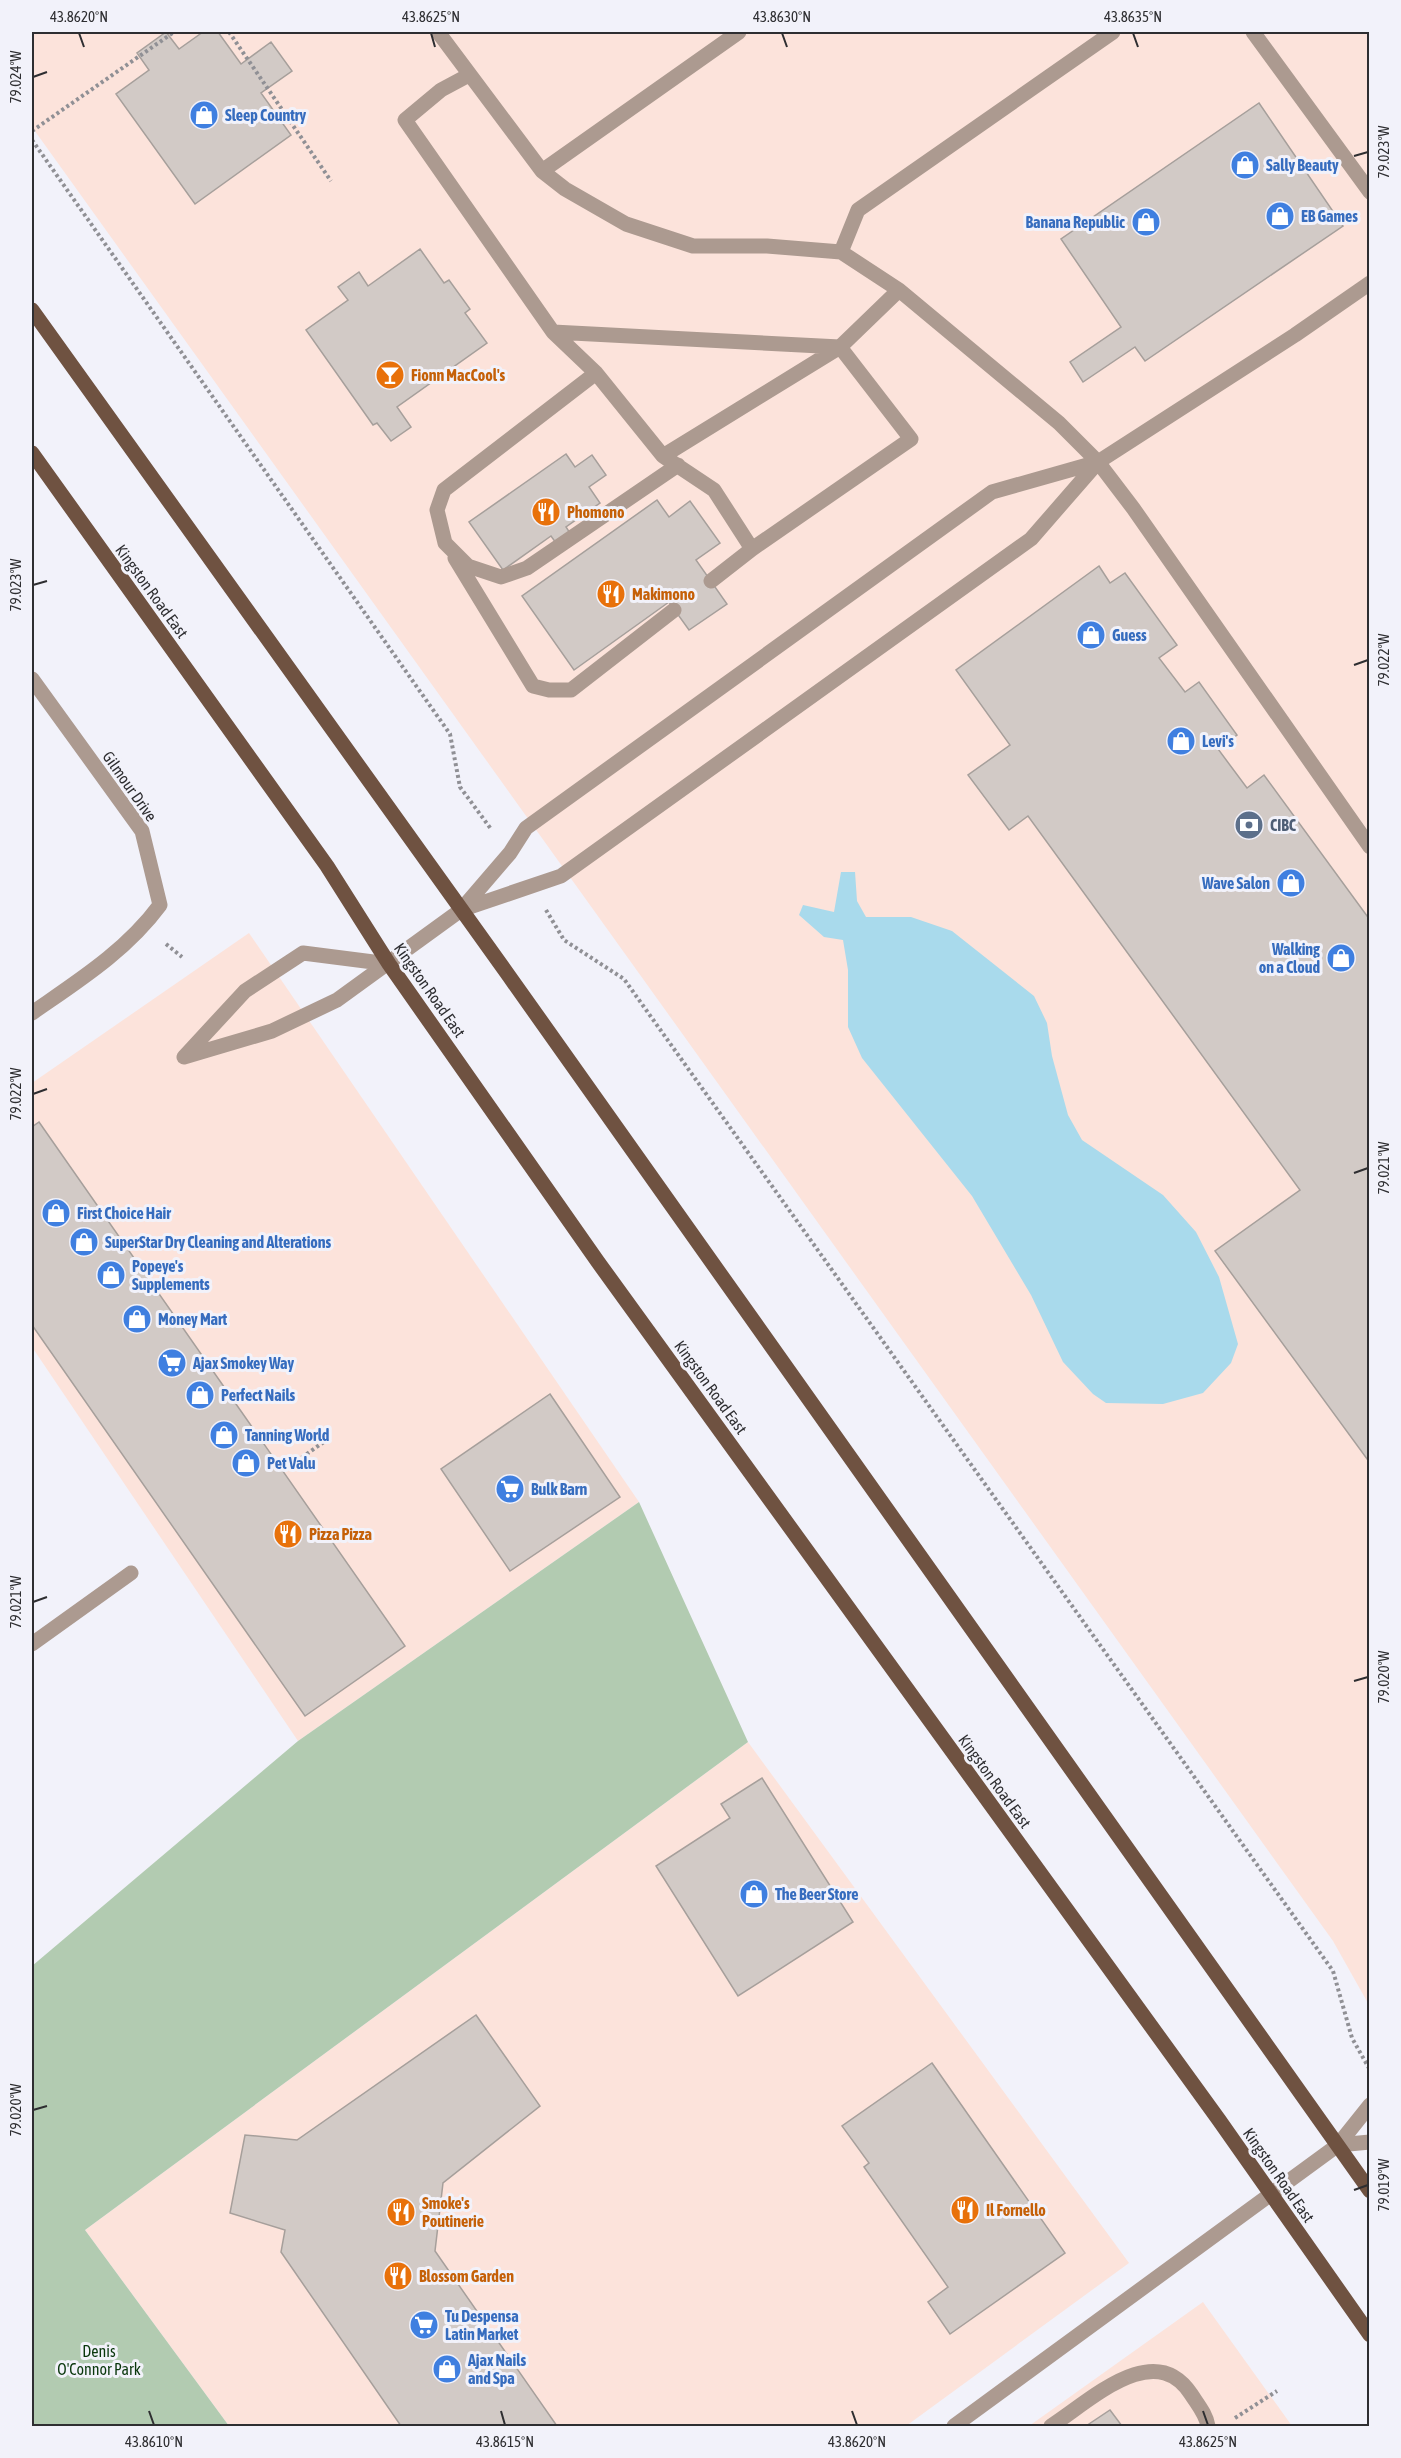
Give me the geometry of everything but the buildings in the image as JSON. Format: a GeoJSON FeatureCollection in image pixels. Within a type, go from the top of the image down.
{"type":"FeatureCollection","features":[{"type":"Feature","properties":{"kind":"main road"},"geometry":{"type":"LineString","coordinates":[[32,310],[1370,2191]]}},
{"type":"Feature","properties":{"kind":"main road","name":"Kingston Road East"},"geometry":{"type":"LineString","coordinates":[[32,453],[327,866],[389,964],[605,1272],[1271,2194],[1370,2335]]}},
{"type":"Feature","properties":{"kind":"street"},"geometry":{"type":"LineString","coordinates":[[438,32],[542,171],[564,189],[626,224],[693,246],[767,246],[841,252],[899,290],[1059,423],[1098,462],[1133,508],[1370,847]]}},
{"type":"Feature","properties":{"kind":"street"},"geometry":{"type":"LineString","coordinates":[[542,171],[740,32]]}},
{"type":"Feature","properties":{"kind":"street"},"geometry":{"type":"LineString","coordinates":[[841,252],[858,210],[1113,32]]}},
{"type":"Feature","properties":{"kind":"street"},"geometry":{"type":"LineString","coordinates":[[1253,32],[1370,192]]}},
{"type":"Feature","properties":{"kind":"street"},"geometry":{"type":"LineString","coordinates":[[469,75],[441,90],[405,120],[553,332],[596,373],[663,456],[714,490],[752,549]]}},
{"type":"Feature","properties":{"kind":"street"},"geometry":{"type":"LineString","coordinates":[[461,910],[561,876],[1031,539],[1098,462],[1295,335],[1370,283]]}},
{"type":"Feature","properties":{"kind":"street"},"geometry":{"type":"LineString","coordinates":[[663,456],[840,346],[899,290]]}},
{"type":"Feature","properties":{"kind":"street"},"geometry":{"type":"LineString","coordinates":[[553,332],[840,346],[911,439],[752,549],[711,581]]}},
{"type":"Feature","properties":{"kind":"street"},"geometry":{"type":"LineString","coordinates":[[596,373],[444,490],[437,510],[445,543],[533,686],[549,690],[571,690],[674,610]]}},
{"type":"Feature","properties":{"kind":"street"},"geometry":{"type":"LineString","coordinates":[[389,964],[303,953],[244,991],[184,1057],[272,1031],[337,1000],[389,964],[461,910],[510,853],[525,828],[992,492],[1098,462]]}},
{"type":"Feature","properties":{"kind":"street"},"geometry":{"type":"LineString","coordinates":[[445,543],[468,566],[501,577],[527,568],[678,465]]}},
{"type":"Feature","properties":{"kind":"street","name":"Gilmour Drive"},"geometry":{"type":"LineString","coordinates":[[32,678],[142,831],[160,905],[144,926],[103,963],[32,1013]]}},
{"type":"Feature","properties":{"kind":"street"},"geometry":{"type":"LineString","coordinates":[[32,1644],[131,1573]]}},
{"type":"Feature","properties":{"kind":"street"},"geometry":{"type":"LineString","coordinates":[[954,2427],[1338,2145],[1370,2105]]}},
{"type":"Feature","properties":{"kind":"street"},"geometry":{"type":"LineString","coordinates":[[1338,2145],[1370,2142]]}},
{"type":"Feature","properties":{"kind":"street"},"geometry":{"type":"LineString","coordinates":[[1051,2427],[1130,2375],[1151,2369],[1172,2374],[1187,2387],[1206,2418],[1208,2427]]}},
{"type":"Feature","properties":{"kind":"path"},"geometry":{"type":"LineString","coordinates":[[32,131],[174,32]]}},
{"type":"Feature","properties":{"kind":"path"},"geometry":{"type":"LineString","coordinates":[[230,32],[331,181]]}},
{"type":"Feature","properties":{"kind":"path"},"geometry":{"type":"LineString","coordinates":[[32,140],[450,734],[460,787],[510,853]]}},
{"type":"Feature","properties":{"kind":"path"},"geometry":{"type":"LineString","coordinates":[[531,887],[564,940],[624,980],[1333,1971],[1352,2038],[1370,2070]]}},
{"type":"Feature","properties":{"kind":"path"},"geometry":{"type":"LineString","coordinates":[[287,1468],[328,1439]]}},
{"type":"Feature","properties":{"kind":"path"},"geometry":{"type":"LineString","coordinates":[[1233,2419],[1277,2391]]}},
{"type":"Feature","properties":{"kind":"shaded area"},"geometry":{"type":"Polygon","coordinates":[[[32,32],[1369,32],[1369,2005],[1333,1941],[32,127],[32,32]]]}},
{"type":"Feature","properties":{"kind":"shaded area"},"geometry":{"type":"Polygon","coordinates":[[[249,933],[639,1502],[298,1741],[32,1347],[32,1083],[249,933]]]}},
{"type":"Feature","properties":{"kind":"shaded area"},"geometry":{"type":"Polygon","coordinates":[[[748,1742],[1129,2263],[906,2426],[229,2426],[85,2230],[748,1742]]]}},
{"type":"Feature","properties":{"kind":"shaded area"},"geometry":{"type":"Polygon","coordinates":[[[1203,2302],[1292,2426],[1029,2426],[1203,2302]]]}},
{"type":"Feature","properties":{"kind":"green space","name":"Denis O'Connor Park"},"geometry":{"type":"Polygon","coordinates":[[[639,1502],[748,1742],[85,2230],[229,2426],[32,2426],[32,1966],[298,1741],[639,1502]]]}},
{"type":"Feature","properties":{"kind":"water"},"geometry":{"type":"Polygon","coordinates":[[[841,872],[855,872],[857,901],[866,917],[911,917],[952,931],[1034,996],[1047,1023],[1052,1056],[1068,1115],[1082,1140],[1163,1195],[1196,1232],[1219,1277],[1238,1344],[1231,1363],[1203,1393],[1163,1404],[1106,1403],[1093,1394],[1063,1362],[1031,1295],[972,1196],[862,1058],[848,1027],[848,970],[843,940],[824,937],[799,915],[803,905],[834,912],[841,872]]]}},
{"type":"Feature","properties":{"kind":"place","name":"Sleep Country"},"geometry":{"type":"Point","coordinates":[204,115]}},
{"type":"Feature","properties":{"kind":"place","name":"Sally Beauty"},"geometry":{"type":"Point","coordinates":[1245,165]}},
{"type":"Feature","properties":{"kind":"place","name":"EB Games"},"geometry":{"type":"Point","coordinates":[1280,216]}},
{"type":"Feature","properties":{"kind":"place","name":"Banana Republic"},"geometry":{"type":"Point","coordinates":[1146,222]}},
{"type":"Feature","properties":{"kind":"place","name":"Fionn MacCool's"},"geometry":{"type":"Point","coordinates":[390,375]}},
{"type":"Feature","properties":{"kind":"place","name":"Phomono"},"geometry":{"type":"Point","coordinates":[546,512]}},
{"type":"Feature","properties":{"kind":"place","name":"Makimono"},"geometry":{"type":"Point","coordinates":[611,594]}},
{"type":"Feature","properties":{"kind":"place","name":"Guess"},"geometry":{"type":"Point","coordinates":[1091,635]}},
{"type":"Feature","properties":{"kind":"place","name":"Levi's"},"geometry":{"type":"Point","coordinates":[1181,741]}},
{"type":"Feature","properties":{"kind":"place","name":"CIBC"},"geometry":{"type":"Point","coordinates":[1249,825]}},
{"type":"Feature","properties":{"kind":"place","name":"Wave Salon"},"geometry":{"type":"Point","coordinates":[1291,883]}},
{"type":"Feature","properties":{"kind":"place","name":"Walking on a Cloud"},"geometry":{"type":"Point","coordinates":[1341,958]}},
{"type":"Feature","properties":{"kind":"place","name":"First Choice Hair"},"geometry":{"type":"Point","coordinates":[56,1213]}},
{"type":"Feature","properties":{"kind":"place","name":"SuperStar Dry Cleaning and Alterations"},"geometry":{"type":"Point","coordinates":[84,1242]}},
{"type":"Feature","properties":{"kind":"place","name":"Popeye's Supplements"},"geometry":{"type":"Point","coordinates":[111,1275]}},
{"type":"Feature","properties":{"kind":"place","name":"Money Mart"},"geometry":{"type":"Point","coordinates":[137,1319]}},
{"type":"Feature","properties":{"kind":"place","name":"Ajax Smokey Way"},"geometry":{"type":"Point","coordinates":[172,1363]}},
{"type":"Feature","properties":{"kind":"place","name":"Perfect Nails"},"geometry":{"type":"Point","coordinates":[200,1395]}},
{"type":"Feature","properties":{"kind":"place","name":"Tanning World"},"geometry":{"type":"Point","coordinates":[224,1435]}},
{"type":"Feature","properties":{"kind":"place","name":"Pet Valu"},"geometry":{"type":"Point","coordinates":[246,1463]}},
{"type":"Feature","properties":{"kind":"place","name":"Bulk Barn"},"geometry":{"type":"Point","coordinates":[510,1489]}},
{"type":"Feature","properties":{"kind":"place","name":"Pizza Pizza"},"geometry":{"type":"Point","coordinates":[288,1534]}},
{"type":"Feature","properties":{"kind":"place","name":"The Beer Store"},"geometry":{"type":"Point","coordinates":[754,1894]}},
{"type":"Feature","properties":{"kind":"place","name":"Il Fornello"},"geometry":{"type":"Point","coordinates":[965,2210]}},
{"type":"Feature","properties":{"kind":"place","name":"Smoke's Poutinerie"},"geometry":{"type":"Point","coordinates":[401,2212]}},
{"type":"Feature","properties":{"kind":"place","name":"Blossom Garden"},"geometry":{"type":"Point","coordinates":[398,2276]}},
{"type":"Feature","properties":{"kind":"place","name":"Tu Despensa Latin Market"},"geometry":{"type":"Point","coordinates":[424,2325]}},
{"type":"Feature","properties":{"kind":"place","name":"Ajax Nails and Spa"},"geometry":{"type":"Point","coordinates":[447,2369]}}]}
